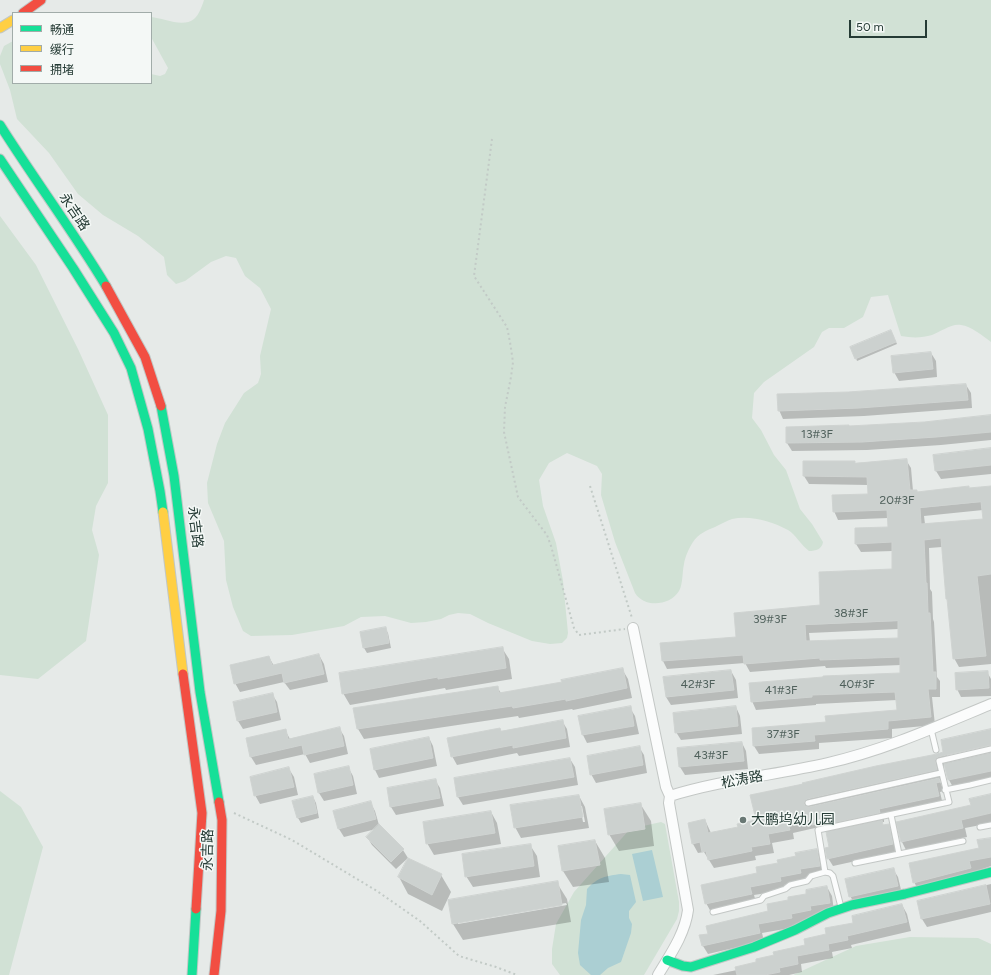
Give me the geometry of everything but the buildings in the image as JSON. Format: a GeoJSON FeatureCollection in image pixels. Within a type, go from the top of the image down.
{"type":"FeatureCollection","features":[{"type":"Feature","properties":{"kind":"main road"},"geometry":{"type":"LineString","coordinates":[[24,12],[41,0]]}},
{"type":"Feature","properties":{"kind":"main road"},"geometry":{"type":"LineString","coordinates":[[0,28],[12,21]]}},
{"type":"Feature","properties":{"kind":"main road","name":"永吉路"},"geometry":{"type":"LineString","coordinates":[[0,125],[26,167],[95,268],[119,308],[145,357],[161,407],[174,476],[200,692],[218,785],[222,820],[221,911],[214,975]]}},
{"type":"Feature","properties":{"kind":"main road","name":"永吉路"},"geometry":{"type":"LineString","coordinates":[[0,159],[73,268],[114,333],[131,368],[148,429],[160,491],[202,813],[192,975]]}},
{"type":"Feature","properties":{"kind":"main road"},"geometry":{"type":"LineString","coordinates":[[667,960],[683,966],[691,967],[754,947],[795,930],[841,908],[991,872]]}},
{"type":"Feature","properties":{"kind":"street"},"geometry":{"type":"LineString","coordinates":[[633,628],[666,787],[670,796],[669,802],[688,910],[681,934],[658,975]]}},
{"type":"Feature","properties":{"kind":"street","name":"松涛路"},"geometry":{"type":"LineString","coordinates":[[670,796],[707,787],[829,763],[875,751],[991,704]]}},
{"type":"Feature","properties":{"kind":"lane"},"geometry":{"type":"LineString","coordinates":[[931,729],[936,750]]}},
{"type":"Feature","properties":{"kind":"lane"},"geometry":{"type":"LineString","coordinates":[[826,872],[818,830],[949,802],[939,761],[991,750]]}},
{"type":"Feature","properties":{"kind":"lane"},"geometry":{"type":"LineString","coordinates":[[808,803],[941,772]]}},
{"type":"Feature","properties":{"kind":"lane"},"geometry":{"type":"LineString","coordinates":[[946,790],[991,780]]}},
{"type":"Feature","properties":{"kind":"lane"},"geometry":{"type":"LineString","coordinates":[[891,814],[899,854]]}},
{"type":"Feature","properties":{"kind":"lane"},"geometry":{"type":"LineString","coordinates":[[980,827],[991,825]]}},
{"type":"Feature","properties":{"kind":"lane"},"geometry":{"type":"LineString","coordinates":[[855,863],[963,841]]}},
{"type":"Feature","properties":{"kind":"lane"},"geometry":{"type":"LineString","coordinates":[[712,912],[761,900],[764,896],[785,889],[790,885],[807,880],[811,876],[826,872],[833,876],[841,908]]}},
{"type":"Feature","properties":{"kind":"path"},"geometry":{"type":"LineString","coordinates":[[492,139],[474,276],[507,327],[510,342],[513,362],[505,407],[504,432],[518,497],[546,535],[551,546],[574,628],[579,636],[633,628],[632,615],[590,486]]}},
{"type":"Feature","properties":{"kind":"path"},"geometry":{"type":"LineString","coordinates":[[232,812],[292,840],[377,891],[420,922],[459,956],[517,975]]}},
{"type":"Feature","properties":{"kind":"green space"},"geometry":{"type":"Polygon","coordinates":[[[204,0],[991,0],[991,342],[973,329],[957,325],[950,326],[928,336],[901,336],[888,295],[871,297],[863,317],[844,328],[829,328],[822,332],[814,347],[764,382],[754,393],[752,418],[761,430],[774,455],[786,470],[800,509],[812,524],[823,542],[820,548],[816,550],[809,551],[791,532],[775,524],[753,518],[732,519],[706,531],[695,539],[686,556],[681,585],[675,596],[670,600],[657,603],[644,601],[635,593],[615,542],[601,495],[602,474],[597,466],[567,453],[549,463],[539,480],[543,506],[556,543],[563,581],[568,633],[567,638],[562,643],[550,644],[532,641],[470,614],[458,613],[441,619],[411,623],[385,616],[361,617],[344,626],[292,635],[251,636],[243,631],[233,607],[226,580],[224,541],[208,503],[207,483],[217,444],[225,423],[244,393],[258,383],[261,374],[260,356],[271,309],[260,288],[245,276],[236,258],[226,256],[211,262],[185,281],[176,284],[167,275],[164,257],[138,236],[103,215],[78,194],[49,153],[17,119],[10,90],[0,64],[0,56],[4,46],[12,42],[12,84],[152,84],[152,74],[160,76],[165,74],[168,68],[152,39],[152,17],[184,23],[194,19],[204,0]]]}},
{"type":"Feature","properties":{"kind":"green space"},"geometry":{"type":"Polygon","coordinates":[[[0,216],[36,265],[78,349],[108,415],[108,483],[96,506],[92,530],[99,555],[86,641],[38,679],[0,675],[0,216]]]}},
{"type":"Feature","properties":{"kind":"green space"},"geometry":{"type":"Polygon","coordinates":[[[0,791],[21,807],[43,847],[9,975],[0,975],[0,791]]]}},
{"type":"Feature","properties":{"kind":"green space"},"geometry":{"type":"Polygon","coordinates":[[[661,822],[665,824],[679,902],[679,911],[677,919],[644,975],[560,975],[552,964],[552,949],[556,924],[574,892],[630,829],[661,822]]]}},
{"type":"Feature","properties":{"kind":"green space"},"geometry":{"type":"Polygon","coordinates":[[[910,937],[978,938],[991,944],[991,975],[793,975],[856,946],[910,937]]]}},
{"type":"Feature","properties":{"kind":"water"},"geometry":{"type":"Polygon","coordinates":[[[652,850],[663,897],[643,901],[632,854],[652,850]]]}},
{"type":"Feature","properties":{"kind":"water"},"geometry":{"type":"Polygon","coordinates":[[[621,874],[630,875],[636,902],[629,911],[629,918],[632,924],[631,933],[621,962],[608,968],[600,975],[591,975],[580,965],[578,953],[581,920],[586,905],[587,889],[602,878],[621,874]]]}},
{"type":"Feature","properties":{"kind":"traffic: fast"},"geometry":{"type":"LineString","coordinates":[[0,125],[106,286]]}},
{"type":"Feature","properties":{"kind":"traffic: fast"},"geometry":{"type":"LineString","coordinates":[[0,159],[73,268],[114,333],[131,368],[148,429],[163,512]]}},
{"type":"Feature","properties":{"kind":"traffic: fast"},"geometry":{"type":"LineString","coordinates":[[161,406],[174,476],[200,692],[219,802]]}},
{"type":"Feature","properties":{"kind":"traffic: fast"},"geometry":{"type":"LineString","coordinates":[[667,960],[683,966],[691,967],[754,947],[795,930],[828,913],[852,905],[905,894],[991,872]]}},
{"type":"Feature","properties":{"kind":"traffic: fast"},"geometry":{"type":"LineString","coordinates":[[192,975],[196,909]]}},
{"type":"Feature","properties":{"kind":"traffic: slow"},"geometry":{"type":"LineString","coordinates":[[0,28],[12,21]]}},
{"type":"Feature","properties":{"kind":"traffic: slow"},"geometry":{"type":"LineString","coordinates":[[163,512],[183,674]]}},
{"type":"Feature","properties":{"kind":"traffic: jam"},"geometry":{"type":"LineString","coordinates":[[24,12],[41,0]]}},
{"type":"Feature","properties":{"kind":"traffic: jam"},"geometry":{"type":"LineString","coordinates":[[106,286],[145,357],[161,406]]}},
{"type":"Feature","properties":{"kind":"traffic: jam"},"geometry":{"type":"LineString","coordinates":[[183,674],[202,813],[196,909]]}},
{"type":"Feature","properties":{"kind":"traffic: jam"},"geometry":{"type":"LineString","coordinates":[[214,975],[221,911],[222,820],[219,802]]}},
{"type":"Feature","properties":{"kind":"place","name":"大鹏坞幼儿园"},"geometry":{"type":"Point","coordinates":[743,820]}}]}
